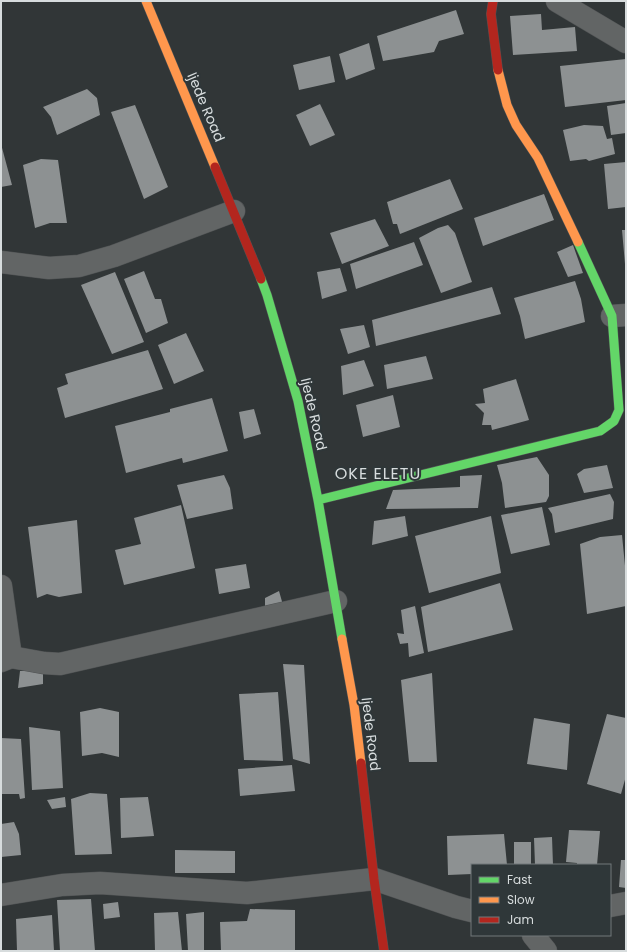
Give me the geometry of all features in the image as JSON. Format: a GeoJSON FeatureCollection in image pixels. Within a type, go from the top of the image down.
{"type":"FeatureCollection","features":[{"type":"Feature","properties":{"kind":"main road","name":"Ijede Road"},"geometry":{"type":"LineString","coordinates":[[146,1],[234,211],[267,295],[298,401],[318,500],[354,705],[374,879],[384,951]]}},
{"type":"Feature","properties":{"kind":"main road"},"geometry":{"type":"LineString","coordinates":[[318,500],[600,431],[614,421],[619,410],[619,315],[538,158],[516,125],[506,104],[496,64],[492,14],[494,1]]}},
{"type":"Feature","properties":{"kind":"street"},"geometry":{"type":"LineString","coordinates":[[557,1],[626,42]]}},
{"type":"Feature","properties":{"kind":"street"},"geometry":{"type":"LineString","coordinates":[[1,262],[49,268],[79,266],[114,256],[234,211]]}},
{"type":"Feature","properties":{"kind":"street"},"geometry":{"type":"LineString","coordinates":[[1,586],[6,659],[60,664],[336,602]]}},
{"type":"Feature","properties":{"kind":"street"},"geometry":{"type":"LineString","coordinates":[[1,895],[62,885],[100,883],[247,893],[374,879],[471,911]]}},
{"type":"Feature","properties":{"kind":"street"},"geometry":{"type":"LineString","coordinates":[[611,906],[626,903]]}},
{"type":"Feature","properties":{"kind":"street"},"geometry":{"type":"LineString","coordinates":[[534,936],[546,951]]}},
{"type":"Feature","properties":{"kind":"building"},"geometry":{"type":"Polygon","coordinates":[[[456,10],[464,34],[439,41],[434,52],[383,61],[377,36],[456,10]]]}},
{"type":"Feature","properties":{"kind":"building"},"geometry":{"type":"Polygon","coordinates":[[[541,14],[542,30],[575,27],[577,51],[513,55],[510,16],[541,14]]]}},
{"type":"Feature","properties":{"kind":"building"},"geometry":{"type":"Polygon","coordinates":[[[369,43],[375,69],[346,80],[339,54],[369,43]]]}},
{"type":"Feature","properties":{"kind":"building"},"geometry":{"type":"Polygon","coordinates":[[[330,56],[335,82],[299,90],[293,65],[330,56]]]}},
{"type":"Feature","properties":{"kind":"building"},"geometry":{"type":"Polygon","coordinates":[[[626,59],[626,100],[565,107],[560,66],[626,59]]]}},
{"type":"Feature","properties":{"kind":"building"},"geometry":{"type":"Polygon","coordinates":[[[87,89],[97,98],[100,115],[57,135],[51,117],[43,107],[87,89]]]}},
{"type":"Feature","properties":{"kind":"building"},"geometry":{"type":"Polygon","coordinates":[[[626,103],[626,133],[611,135],[607,106],[626,103]]]}},
{"type":"Feature","properties":{"kind":"building"},"geometry":{"type":"Polygon","coordinates":[[[320,104],[335,135],[310,146],[296,115],[320,104]]]}},
{"type":"Feature","properties":{"kind":"building"},"geometry":{"type":"Polygon","coordinates":[[[135,105],[168,187],[144,199],[111,112],[135,105]]]}},
{"type":"Feature","properties":{"kind":"building"},"geometry":{"type":"Polygon","coordinates":[[[584,125],[603,126],[607,139],[612,138],[615,154],[589,161],[586,159],[570,161],[563,130],[584,125]]]}},
{"type":"Feature","properties":{"kind":"building"},"geometry":{"type":"Polygon","coordinates":[[[1,144],[12,185],[1,187],[1,144]]]}},
{"type":"Feature","properties":{"kind":"building"},"geometry":{"type":"Polygon","coordinates":[[[41,159],[58,160],[67,223],[50,223],[35,228],[23,165],[41,159]]]}},
{"type":"Feature","properties":{"kind":"building"},"geometry":{"type":"Polygon","coordinates":[[[626,162],[626,207],[608,209],[604,164],[626,162]]]}},
{"type":"Feature","properties":{"kind":"building"},"geometry":{"type":"Polygon","coordinates":[[[450,179],[463,209],[400,234],[397,224],[393,224],[387,202],[450,179]]]}},
{"type":"Feature","properties":{"kind":"building"},"geometry":{"type":"Polygon","coordinates":[[[544,194],[554,220],[483,246],[474,218],[544,194]]]}},
{"type":"Feature","properties":{"kind":"building"},"geometry":{"type":"Polygon","coordinates":[[[375,219],[389,246],[342,264],[330,233],[375,219]]]}},
{"type":"Feature","properties":{"kind":"building"},"geometry":{"type":"Polygon","coordinates":[[[448,225],[455,233],[472,282],[441,293],[419,238],[438,228],[448,225]]]}},
{"type":"Feature","properties":{"kind":"building"},"geometry":{"type":"Polygon","coordinates":[[[622,230],[626,230],[626,264],[625,264],[622,230]]]}},
{"type":"Feature","properties":{"kind":"building"},"geometry":{"type":"Polygon","coordinates":[[[414,242],[423,265],[356,289],[350,264],[414,242]]]}},
{"type":"Feature","properties":{"kind":"building"},"geometry":{"type":"Polygon","coordinates":[[[573,245],[583,273],[568,277],[557,252],[573,245]]]}},
{"type":"Feature","properties":{"kind":"building"},"geometry":{"type":"Polygon","coordinates":[[[340,268],[347,291],[322,299],[317,272],[340,268]]]}},
{"type":"Feature","properties":{"kind":"building"},"geometry":{"type":"Polygon","coordinates":[[[144,271],[155,299],[161,299],[168,323],[146,333],[124,279],[144,271]]]}},
{"type":"Feature","properties":{"kind":"building"},"geometry":{"type":"Polygon","coordinates":[[[115,272],[144,342],[112,354],[81,285],[115,272]]]}},
{"type":"Feature","properties":{"kind":"building"},"geometry":{"type":"Polygon","coordinates":[[[575,281],[581,299],[585,322],[525,339],[514,298],[575,281]]]}},
{"type":"Feature","properties":{"kind":"building"},"geometry":{"type":"Polygon","coordinates":[[[492,287],[501,314],[376,346],[372,320],[492,287]]]}},
{"type":"Feature","properties":{"kind":"building"},"geometry":{"type":"Polygon","coordinates":[[[364,325],[370,347],[348,354],[340,329],[364,325]]]}},
{"type":"Feature","properties":{"kind":"building"},"geometry":{"type":"Polygon","coordinates":[[[186,333],[204,371],[174,384],[158,345],[186,333]]]}},
{"type":"Feature","properties":{"kind":"building"},"geometry":{"type":"Polygon","coordinates":[[[148,350],[163,389],[65,418],[57,388],[68,384],[65,374],[148,350]]]}},
{"type":"Feature","properties":{"kind":"building"},"geometry":{"type":"Polygon","coordinates":[[[426,356],[433,379],[387,389],[384,365],[426,356]]]}},
{"type":"Feature","properties":{"kind":"building"},"geometry":{"type":"Polygon","coordinates":[[[364,360],[374,386],[343,395],[341,366],[364,360]]]}},
{"type":"Feature","properties":{"kind":"building"},"geometry":{"type":"Polygon","coordinates":[[[516,379],[529,420],[492,430],[491,425],[482,425],[484,413],[475,404],[485,403],[483,389],[516,379]]]}},
{"type":"Feature","properties":{"kind":"building"},"geometry":{"type":"Polygon","coordinates":[[[393,395],[400,427],[363,437],[356,405],[393,395]]]}},
{"type":"Feature","properties":{"kind":"building"},"geometry":{"type":"Polygon","coordinates":[[[212,398],[228,451],[183,463],[182,458],[126,473],[115,426],[170,412],[170,409],[212,398]]]}},
{"type":"Feature","properties":{"kind":"building"},"geometry":{"type":"Polygon","coordinates":[[[254,409],[261,434],[244,439],[239,412],[254,409]]]}},
{"type":"Feature","properties":{"kind":"building"},"geometry":{"type":"Polygon","coordinates":[[[537,457],[549,475],[549,496],[546,502],[505,508],[502,483],[497,465],[537,457]]]}},
{"type":"Feature","properties":{"kind":"building"},"geometry":{"type":"Polygon","coordinates":[[[607,465],[613,488],[584,493],[577,474],[584,469],[607,465]]]}},
{"type":"Feature","properties":{"kind":"building"},"geometry":{"type":"Polygon","coordinates":[[[224,475],[230,488],[233,509],[187,519],[177,485],[224,475]]]}},
{"type":"Feature","properties":{"kind":"building"},"geometry":{"type":"Polygon","coordinates":[[[482,475],[478,508],[386,509],[393,490],[460,487],[460,476],[482,475]]]}},
{"type":"Feature","properties":{"kind":"building"},"geometry":{"type":"Polygon","coordinates":[[[610,494],[614,502],[613,519],[555,533],[552,514],[548,508],[610,494]]]}},
{"type":"Feature","properties":{"kind":"building"},"geometry":{"type":"Polygon","coordinates":[[[181,505],[195,568],[124,585],[115,550],[141,544],[134,518],[181,505]]]}},
{"type":"Feature","properties":{"kind":"building"},"geometry":{"type":"Polygon","coordinates":[[[542,507],[550,545],[511,554],[501,515],[542,507]]]}},
{"type":"Feature","properties":{"kind":"building"},"geometry":{"type":"Polygon","coordinates":[[[405,516],[408,536],[372,545],[374,521],[405,516]]]}},
{"type":"Feature","properties":{"kind":"building"},"geometry":{"type":"Polygon","coordinates":[[[491,516],[501,573],[429,593],[415,536],[491,516]]]}},
{"type":"Feature","properties":{"kind":"building"},"geometry":{"type":"Polygon","coordinates":[[[77,520],[82,593],[59,597],[47,594],[37,598],[28,527],[77,520]]]}},
{"type":"Feature","properties":{"kind":"building"},"geometry":{"type":"Polygon","coordinates":[[[622,535],[626,576],[626,606],[587,614],[580,544],[600,537],[622,535]]]}},
{"type":"Feature","properties":{"kind":"building"},"geometry":{"type":"Polygon","coordinates":[[[246,564],[250,588],[219,594],[215,569],[246,564]]]}},
{"type":"Feature","properties":{"kind":"building"},"geometry":{"type":"Polygon","coordinates":[[[500,583],[513,630],[428,652],[421,607],[500,583]]]}},
{"type":"Feature","properties":{"kind":"building"},"geometry":{"type":"Polygon","coordinates":[[[279,591],[283,605],[265,608],[265,598],[279,591]]]}},
{"type":"Feature","properties":{"kind":"building"},"geometry":{"type":"Polygon","coordinates":[[[415,606],[424,653],[409,657],[408,643],[400,644],[397,633],[404,634],[401,610],[415,606]]]}},
{"type":"Feature","properties":{"kind":"building"},"geometry":{"type":"Polygon","coordinates":[[[283,664],[304,665],[310,764],[293,759],[283,664]]]}},
{"type":"Feature","properties":{"kind":"building"},"geometry":{"type":"Polygon","coordinates":[[[20,671],[43,671],[43,684],[18,688],[20,671]]]}},
{"type":"Feature","properties":{"kind":"building"},"geometry":{"type":"Polygon","coordinates":[[[432,673],[437,762],[409,762],[401,680],[432,673]]]}},
{"type":"Feature","properties":{"kind":"building"},"geometry":{"type":"Polygon","coordinates":[[[278,692],[283,761],[244,760],[239,694],[278,692]]]}},
{"type":"Feature","properties":{"kind":"building"},"geometry":{"type":"Polygon","coordinates":[[[100,708],[119,712],[119,757],[102,753],[82,756],[80,712],[100,708]]]}},
{"type":"Feature","properties":{"kind":"building"},"geometry":{"type":"Polygon","coordinates":[[[607,714],[626,718],[626,776],[621,794],[587,784],[607,714]]]}},
{"type":"Feature","properties":{"kind":"building"},"geometry":{"type":"Polygon","coordinates":[[[534,718],[570,724],[567,770],[527,764],[534,718]]]}},
{"type":"Feature","properties":{"kind":"building"},"geometry":{"type":"Polygon","coordinates":[[[29,727],[60,731],[63,788],[32,790],[29,727]]]}},
{"type":"Feature","properties":{"kind":"building"},"geometry":{"type":"Polygon","coordinates":[[[1,738],[21,739],[25,798],[20,799],[19,794],[1,794],[1,738]]]}},
{"type":"Feature","properties":{"kind":"building"},"geometry":{"type":"Polygon","coordinates":[[[292,765],[295,791],[240,796],[238,769],[292,765]]]}},
{"type":"Feature","properties":{"kind":"building"},"geometry":{"type":"Polygon","coordinates":[[[90,793],[107,794],[112,854],[75,855],[71,799],[90,793]]]}},
{"type":"Feature","properties":{"kind":"building"},"geometry":{"type":"Polygon","coordinates":[[[65,797],[66,807],[52,809],[47,800],[65,797]]]}},
{"type":"Feature","properties":{"kind":"building"},"geometry":{"type":"Polygon","coordinates":[[[148,797],[154,836],[121,838],[120,798],[148,797]]]}},
{"type":"Feature","properties":{"kind":"building"},"geometry":{"type":"Polygon","coordinates":[[[14,822],[19,834],[21,855],[1,857],[1,824],[14,822]]]}},
{"type":"Feature","properties":{"kind":"building"},"geometry":{"type":"Polygon","coordinates":[[[569,830],[600,831],[597,864],[577,864],[566,862],[569,830]]]}},
{"type":"Feature","properties":{"kind":"building"},"geometry":{"type":"Polygon","coordinates":[[[504,834],[507,864],[471,864],[471,874],[448,875],[447,836],[504,834]]]}},
{"type":"Feature","properties":{"kind":"building"},"geometry":{"type":"Polygon","coordinates":[[[552,837],[553,864],[535,864],[534,838],[552,837]]]}},
{"type":"Feature","properties":{"kind":"building"},"geometry":{"type":"Polygon","coordinates":[[[514,842],[531,842],[531,864],[514,864],[514,842]]]}},
{"type":"Feature","properties":{"kind":"building"},"geometry":{"type":"Polygon","coordinates":[[[175,850],[235,851],[235,873],[175,873],[175,850]]]}},
{"type":"Feature","properties":{"kind":"building"},"geometry":{"type":"Polygon","coordinates":[[[621,860],[626,860],[626,888],[619,887],[621,860]]]}},
{"type":"Feature","properties":{"kind":"building"},"geometry":{"type":"Polygon","coordinates":[[[91,899],[95,951],[60,951],[57,900],[91,899]]]}},
{"type":"Feature","properties":{"kind":"building"},"geometry":{"type":"Polygon","coordinates":[[[118,902],[120,917],[104,919],[103,904],[118,902]]]}},
{"type":"Feature","properties":{"kind":"building"},"geometry":{"type":"Polygon","coordinates":[[[250,909],[295,910],[295,951],[221,951],[220,922],[247,921],[250,909]]]}},
{"type":"Feature","properties":{"kind":"building"},"geometry":{"type":"Polygon","coordinates":[[[178,912],[182,951],[155,951],[154,913],[178,912]]]}},
{"type":"Feature","properties":{"kind":"building"},"geometry":{"type":"Polygon","coordinates":[[[204,912],[204,951],[188,951],[186,914],[204,912]]]}},
{"type":"Feature","properties":{"kind":"building"},"geometry":{"type":"Polygon","coordinates":[[[52,915],[54,951],[17,951],[16,919],[52,915]]]}},
{"type":"Feature","properties":{"kind":"traffic: fast"},"geometry":{"type":"LineString","coordinates":[[318,500],[600,431],[614,421],[619,410],[612,316],[578,242]]}},
{"type":"Feature","properties":{"kind":"traffic: fast"},"geometry":{"type":"LineString","coordinates":[[261,279],[298,401],[318,500],[342,639]]}},
{"type":"Feature","properties":{"kind":"traffic: slow"},"geometry":{"type":"LineString","coordinates":[[146,1],[215,167]]}},
{"type":"Feature","properties":{"kind":"traffic: slow"},"geometry":{"type":"LineString","coordinates":[[498,70],[507,105],[516,125],[538,158],[578,242]]}},
{"type":"Feature","properties":{"kind":"traffic: slow"},"geometry":{"type":"LineString","coordinates":[[342,639],[354,705],[361,763]]}},
{"type":"Feature","properties":{"kind":"traffic: jam"},"geometry":{"type":"LineString","coordinates":[[493,1],[491,14],[498,70]]}},
{"type":"Feature","properties":{"kind":"traffic: jam"},"geometry":{"type":"LineString","coordinates":[[215,167],[261,279]]}},
{"type":"Feature","properties":{"kind":"traffic: jam"},"geometry":{"type":"LineString","coordinates":[[361,763],[384,951]]}},
{"type":"Feature","properties":{"kind":"district","name":"OKE ELETU"},"geometry":{"type":"Point","coordinates":[378,473]}}]}
